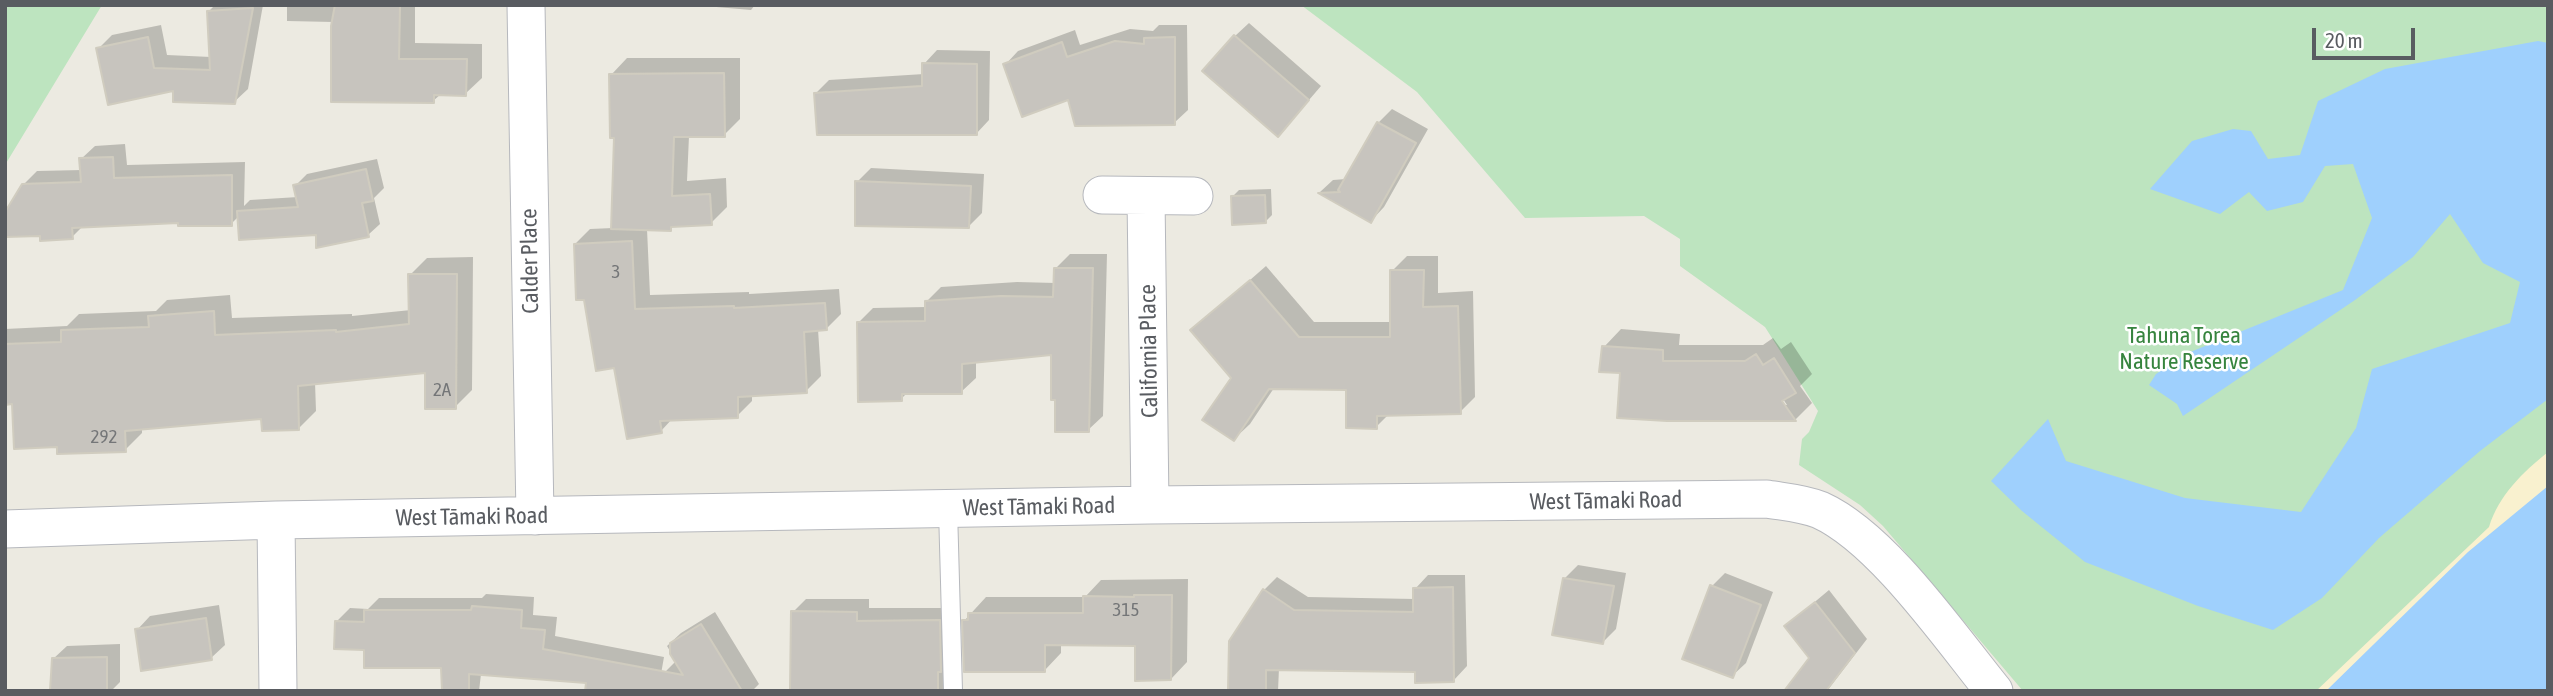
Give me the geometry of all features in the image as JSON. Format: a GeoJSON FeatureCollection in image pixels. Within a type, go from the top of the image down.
{"type":"FeatureCollection","features":[{"type":"Feature","properties":{"kind":"street","name":"Calder Place"},"geometry":{"type":"LineString","coordinates":[[526,5],[534,516]]}},
{"type":"Feature","properties":{"kind":"street"},"geometry":{"type":"LineString","coordinates":[[1102,195],[1194,196]]}},
{"type":"Feature","properties":{"kind":"street","name":"California Place"},"geometry":{"type":"LineString","coordinates":[[1146,197],[1150,505]]}},
{"type":"Feature","properties":{"kind":"street","name":"West Tāmaki Road"},"geometry":{"type":"LineString","coordinates":[[5,529],[276,520],[1150,505],[1753,499],[1794,503],[1817,509],[1841,521],[1866,541],[1917,596],[1993,691]]}},
{"type":"Feature","properties":{"kind":"street"},"geometry":{"type":"LineString","coordinates":[[276,520],[278,691]]}},
{"type":"Feature","properties":{"kind":"lane"},"geometry":{"type":"LineString","coordinates":[[948,509],[953,691]]}},
{"type":"Feature","properties":{"kind":"green space"},"geometry":{"type":"Polygon","coordinates":[[[5,5],[102,5],[5,165],[5,5]]]}},
{"type":"Feature","properties":{"kind":"green space","name":"Tahuna Torea Nature Reserve"},"geometry":{"type":"Polygon","coordinates":[[[1301,5],[2548,5],[2548,691],[2023,691],[1883,526],[1860,505],[1799,465],[1802,439],[1809,432],[1818,411],[1765,327],[1680,266],[1680,239],[1644,216],[1525,218],[1417,92],[1301,5]]]}},
{"type":"Feature","properties":{"kind":"sand"},"geometry":{"type":"Polygon","coordinates":[[[2548,452],[2548,486],[2369,691],[2316,691],[2489,527],[2493,515],[2512,485],[2548,452]]]}},
{"type":"Feature","properties":{"kind":"water"},"geometry":{"type":"Polygon","coordinates":[[[2538,41],[2548,43],[2548,399],[2480,451],[2379,538],[2322,598],[2273,630],[2198,606],[2085,562],[2022,511],[1991,481],[2048,419],[2066,461],[2185,498],[2301,512],[2356,428],[2372,369],[2510,323],[2520,282],[2483,263],[2450,214],[2413,257],[2355,300],[2183,416],[2177,404],[2149,385],[2156,374],[2188,353],[2343,290],[2372,218],[2353,164],[2325,166],[2303,202],[2267,211],[2249,192],[2220,214],[2150,189],[2192,141],[2233,129],[2251,131],[2268,159],[2300,155],[2318,101],[2385,69],[2538,41]]]}},
{"type":"Feature","properties":{"kind":"water"},"geometry":{"type":"Polygon","coordinates":[[[2548,486],[2548,691],[2326,691],[2468,552],[2548,486]]]}},
{"type":"Feature","properties":{"kind":"building"},"geometry":{"type":"Polygon","coordinates":[[[335,5],[400,5],[399,59],[467,59],[466,96],[434,95],[434,103],[331,102],[331,26],[335,5]]]}},
{"type":"Feature","properties":{"kind":"building"},"geometry":{"type":"Polygon","coordinates":[[[253,8],[235,104],[173,102],[173,91],[108,105],[96,48],[148,37],[154,68],[210,70],[207,11],[253,8]]]}},
{"type":"Feature","properties":{"kind":"building"},"geometry":{"type":"Polygon","coordinates":[[[1234,35],[1309,100],[1278,137],[1202,71],[1234,35]]]}},
{"type":"Feature","properties":{"kind":"building"},"geometry":{"type":"Polygon","coordinates":[[[1175,37],[1175,125],[1075,126],[1068,100],[1022,117],[1003,64],[1062,42],[1067,57],[1115,41],[1144,44],[1144,38],[1175,37]]]}},
{"type":"Feature","properties":{"kind":"building"},"geometry":{"type":"Polygon","coordinates":[[[922,63],[977,64],[977,135],[817,135],[814,93],[922,86],[922,63]]]}},
{"type":"Feature","properties":{"kind":"building"},"geometry":{"type":"Polygon","coordinates":[[[724,73],[725,137],[674,137],[672,196],[710,194],[712,225],[671,227],[671,231],[611,229],[614,138],[610,138],[609,74],[724,73]]]}},
{"type":"Feature","properties":{"kind":"building"},"geometry":{"type":"Polygon","coordinates":[[[1377,122],[1416,143],[1371,223],[1318,193],[1340,192],[1338,190],[1377,122]]]}},
{"type":"Feature","properties":{"kind":"building"},"geometry":{"type":"Polygon","coordinates":[[[113,157],[114,178],[232,175],[232,226],[178,226],[178,223],[72,228],[73,239],[40,241],[40,236],[5,237],[5,212],[22,184],[81,182],[79,158],[113,157]]]}},
{"type":"Feature","properties":{"kind":"building"},"geometry":{"type":"Polygon","coordinates":[[[366,169],[373,201],[362,203],[369,237],[316,248],[316,235],[239,240],[237,211],[298,207],[293,185],[366,169]]]}},
{"type":"Feature","properties":{"kind":"building"},"geometry":{"type":"Polygon","coordinates":[[[855,181],[971,186],[969,228],[855,226],[855,181]]]}},
{"type":"Feature","properties":{"kind":"building"},"geometry":{"type":"Polygon","coordinates":[[[1265,195],[1266,223],[1232,225],[1231,196],[1265,195]]]}},
{"type":"Feature","properties":{"kind":"building"},"geometry":{"type":"Polygon","coordinates":[[[632,241],[635,309],[734,308],[825,303],[827,330],[804,332],[807,393],[738,397],[738,418],[660,421],[662,433],[627,439],[614,368],[596,371],[584,300],[576,300],[574,244],[632,241]]]}},
{"type":"Feature","properties":{"kind":"building"},"geometry":{"type":"Polygon","coordinates":[[[1054,268],[1093,268],[1089,432],[1055,432],[1055,400],[1051,400],[1051,355],[962,364],[962,394],[902,394],[902,401],[858,402],[857,322],[925,321],[925,301],[1001,296],[1053,297],[1054,268]]]}},
{"type":"Feature","properties":{"kind":"building"},"geometry":{"type":"Polygon","coordinates":[[[1390,270],[1424,270],[1423,307],[1458,306],[1461,414],[1377,416],[1377,429],[1346,428],[1346,390],[1269,389],[1234,441],[1202,420],[1231,378],[1190,330],[1250,280],[1299,337],[1390,337],[1390,270]]]}},
{"type":"Feature","properties":{"kind":"building"},"geometry":{"type":"Polygon","coordinates":[[[408,274],[457,274],[456,409],[425,409],[425,373],[298,386],[299,430],[262,431],[261,419],[125,431],[126,452],[57,454],[57,447],[14,449],[12,404],[5,405],[5,344],[61,342],[61,330],[149,327],[148,316],[214,311],[215,335],[336,332],[409,324],[408,274]]]}},
{"type":"Feature","properties":{"kind":"building"},"geometry":{"type":"Polygon","coordinates":[[[1602,346],[1663,350],[1663,361],[1745,361],[1756,354],[1763,365],[1774,358],[1796,393],[1782,401],[1796,421],[1667,421],[1617,418],[1620,373],[1599,372],[1602,346]]]}},
{"type":"Feature","properties":{"kind":"building"},"geometry":{"type":"Polygon","coordinates":[[[1563,578],[1614,586],[1603,644],[1552,635],[1563,578]]]}},
{"type":"Feature","properties":{"kind":"building"},"geometry":{"type":"Polygon","coordinates":[[[1710,585],[1761,605],[1733,678],[1682,659],[1710,585]]]}},
{"type":"Feature","properties":{"kind":"building"},"geometry":{"type":"Polygon","coordinates":[[[1453,587],[1454,682],[1415,683],[1415,672],[1266,670],[1266,691],[1228,691],[1229,641],[1263,589],[1294,610],[1413,612],[1413,588],[1453,587]]]}},
{"type":"Feature","properties":{"kind":"building"},"geometry":{"type":"Polygon","coordinates":[[[1172,595],[1171,680],[1135,681],[1135,646],[1045,645],[1045,672],[964,672],[962,620],[968,620],[968,613],[1083,613],[1083,596],[1172,595]]]}},
{"type":"Feature","properties":{"kind":"building"},"geometry":{"type":"Polygon","coordinates":[[[1815,602],[1855,653],[1826,691],[1784,691],[1809,658],[1784,626],[1815,602]]]}},
{"type":"Feature","properties":{"kind":"building"},"geometry":{"type":"Polygon","coordinates":[[[472,606],[522,610],[521,628],[545,630],[543,649],[683,675],[670,654],[670,643],[701,624],[742,691],[585,691],[586,683],[469,674],[469,691],[442,691],[441,668],[364,668],[364,650],[334,649],[335,621],[364,622],[364,610],[471,610],[472,606]]]}},
{"type":"Feature","properties":{"kind":"building"},"geometry":{"type":"Polygon","coordinates":[[[791,611],[857,612],[857,621],[940,620],[941,672],[938,672],[938,691],[790,691],[791,611]]]}},
{"type":"Feature","properties":{"kind":"building"},"geometry":{"type":"Polygon","coordinates":[[[206,618],[212,660],[141,671],[135,629],[206,618]]]}},
{"type":"Feature","properties":{"kind":"building"},"geometry":{"type":"Polygon","coordinates":[[[107,657],[107,691],[50,691],[52,658],[107,657]]]}}]}
